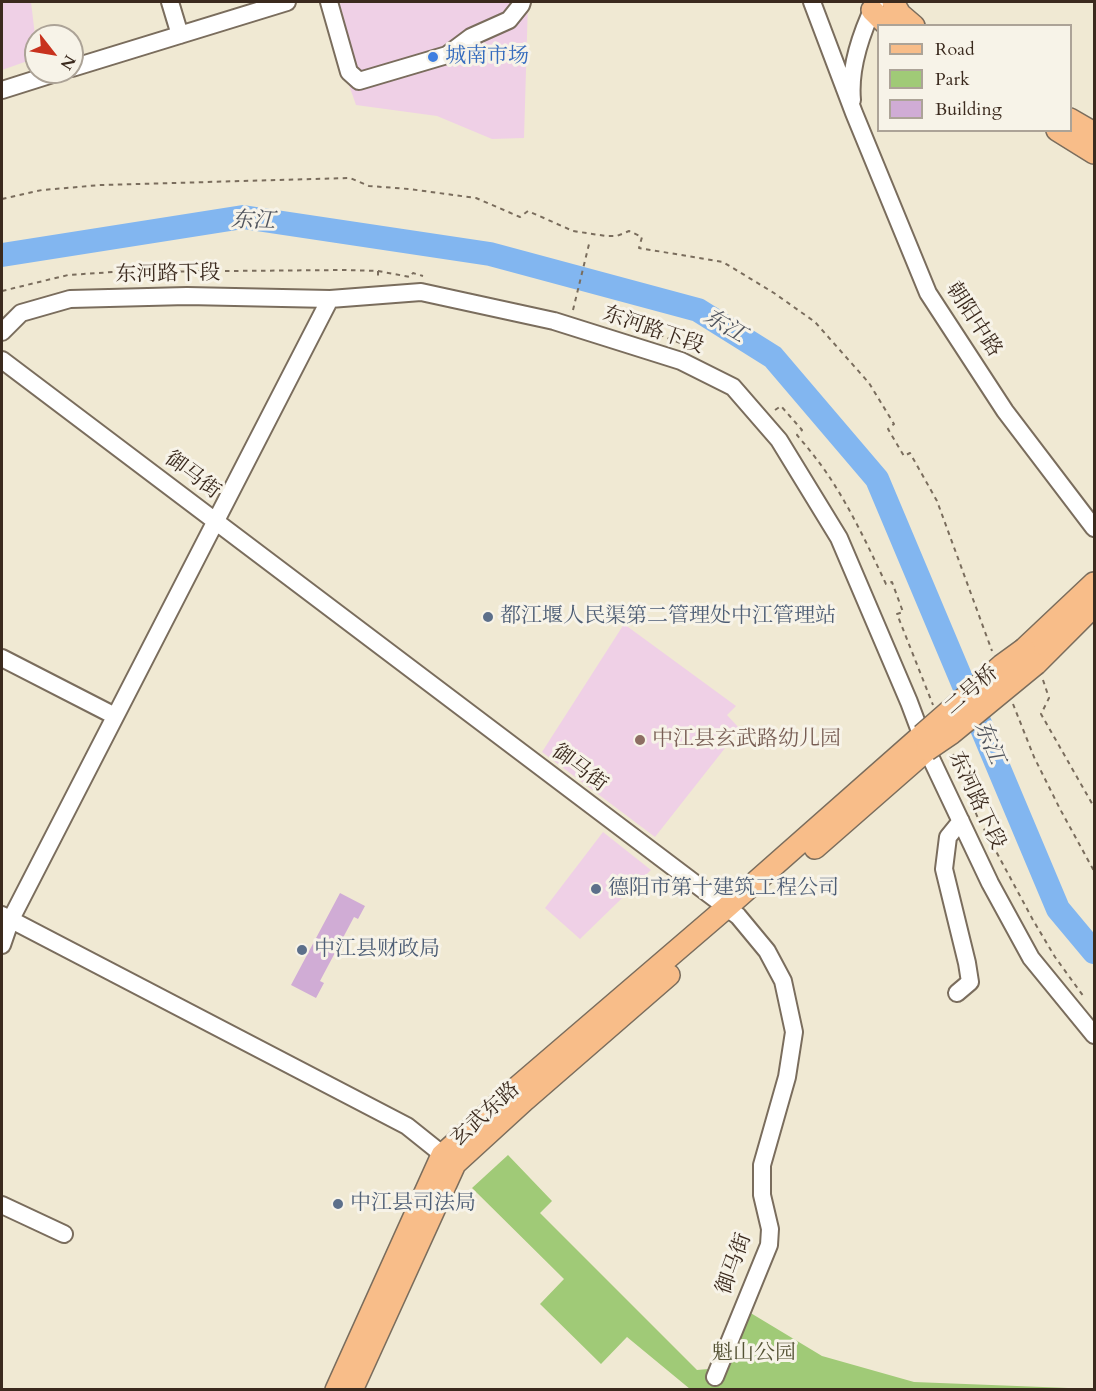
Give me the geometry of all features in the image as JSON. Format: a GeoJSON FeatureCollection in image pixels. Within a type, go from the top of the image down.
{"type":"FeatureCollection","features":[{"type":"Feature","properties":{"kind":"main road"},"geometry":{"type":"LineString","coordinates":[[893,2],[900,14],[912,24]]}},
{"type":"Feature","properties":{"kind":"main road"},"geometry":{"type":"LineString","coordinates":[[870,4],[886,24]]}},
{"type":"Feature","properties":{"kind":"main road"},"geometry":{"type":"LineString","coordinates":[[1072,120],[1095,133]]}},
{"type":"Feature","properties":{"kind":"main road"},"geometry":{"type":"LineString","coordinates":[[1060,132],[1095,153]]}},
{"type":"Feature","properties":{"kind":"main road"},"geometry":{"type":"LineString","coordinates":[[1033,658],[1095,583]]}},
{"type":"Feature","properties":{"kind":"main road"},"geometry":{"type":"LineString","coordinates":[[1033,658],[1095,606]]}},
{"type":"Feature","properties":{"kind":"main road","name":"二号桥"},"geometry":{"type":"LineString","coordinates":[[732,912],[925,743],[952,733],[1033,658]]}},
{"type":"Feature","properties":{"kind":"main road","name":"玄武东路"},"geometry":{"type":"LineString","coordinates":[[336,1389],[448,1160],[524,1081],[732,912]]}},
{"type":"Feature","properties":{"kind":"main road","name":"玄武东路"},"geometry":{"type":"LineString","coordinates":[[352,1389],[448,1160]]}},
{"type":"Feature","properties":{"kind":"street"},"geometry":{"type":"LineString","coordinates":[[170,2],[180,34]]}},
{"type":"Feature","properties":{"kind":"street"},"geometry":{"type":"LineString","coordinates":[[84,64],[286,2]]}},
{"type":"Feature","properties":{"kind":"street"},"geometry":{"type":"LineString","coordinates":[[329,2],[349,72],[359,81],[447,55],[471,37],[509,20],[522,2]]}},
{"type":"Feature","properties":{"kind":"street","name":"朝阳中路"},"geometry":{"type":"LineString","coordinates":[[812,2],[854,113],[928,292],[1005,411],[1095,528]]}},
{"type":"Feature","properties":{"kind":"street"},"geometry":{"type":"LineString","coordinates":[[854,113],[851,92],[853,73],[870,4]]}},
{"type":"Feature","properties":{"kind":"street"},"geometry":{"type":"LineString","coordinates":[[2,90],[24,83]]}},
{"type":"Feature","properties":{"kind":"street","name":"东河路下段"},"geometry":{"type":"LineString","coordinates":[[2,332],[21,313],[70,299],[187,296],[330,299],[421,292],[543,318],[681,361],[733,387],[779,440],[839,538],[925,743],[990,883],[1031,958],[1095,1035]]}},
{"type":"Feature","properties":{"kind":"street"},"geometry":{"type":"LineString","coordinates":[[2,945],[6,917],[115,716],[330,299]]}},
{"type":"Feature","properties":{"kind":"street","name":"御马街"},"geometry":{"type":"LineString","coordinates":[[2,360],[732,912],[766,951],[783,981],[794,1032],[787,1077],[762,1165],[762,1195],[770,1229],[769,1245],[715,1377]]}},
{"type":"Feature","properties":{"kind":"street"},"geometry":{"type":"LineString","coordinates":[[2,658],[115,716]]}},
{"type":"Feature","properties":{"kind":"street"},"geometry":{"type":"LineString","coordinates":[[957,993],[970,982],[944,869],[948,837],[961,821]]}},
{"type":"Feature","properties":{"kind":"street"},"geometry":{"type":"LineString","coordinates":[[6,917],[407,1126],[448,1160]]}},
{"type":"Feature","properties":{"kind":"street"},"geometry":{"type":"LineString","coordinates":[[2,1206],[64,1234]]}},
{"type":"Feature","properties":{"kind":"path"},"geometry":{"type":"LineString","coordinates":[[2,199],[42,190],[100,185],[350,178],[369,186],[476,198],[520,217],[528,211],[573,231],[606,236],[617,236],[628,231],[642,237],[639,248],[723,262],[774,293],[815,322],[869,383],[894,424],[888,429],[904,456],[910,453],[937,501],[992,651]]}},
{"type":"Feature","properties":{"kind":"path"},"geometry":{"type":"LineString","coordinates":[[571,316],[590,240]]}},
{"type":"Feature","properties":{"kind":"path"},"geometry":{"type":"LineString","coordinates":[[378,271],[378,279]]}},
{"type":"Feature","properties":{"kind":"path"},"geometry":{"type":"LineString","coordinates":[[2,291],[68,275],[113,272],[378,271],[410,276],[413,273],[430,279]]}},
{"type":"Feature","properties":{"kind":"path"},"geometry":{"type":"LineString","coordinates":[[651,340],[656,333],[685,345],[684,351]]}},
{"type":"Feature","properties":{"kind":"path"},"geometry":{"type":"LineString","coordinates":[[775,411],[781,406],[802,430],[797,435],[826,472],[843,500],[886,584],[892,582],[903,612],[897,615],[935,710]]}},
{"type":"Feature","properties":{"kind":"path"},"geometry":{"type":"LineString","coordinates":[[1033,658],[1049,698],[1041,714],[1095,807]]}},
{"type":"Feature","properties":{"kind":"path"},"geometry":{"type":"LineString","coordinates":[[1013,704],[1039,768],[1095,871]]}},
{"type":"Feature","properties":{"kind":"path"},"geometry":{"type":"LineString","coordinates":[[952,752],[977,816],[1033,920],[1054,957],[1088,1002]]}},
{"type":"Feature","properties":{"kind":"shaded area"},"geometry":{"type":"Polygon","coordinates":[[[2,2],[31,2],[34,24],[24,24],[24,62],[2,70],[2,2]]]}},
{"type":"Feature","properties":{"kind":"shaded area","name":"城南市场"},"geometry":{"type":"Polygon","coordinates":[[[346,2],[528,2],[524,138],[492,139],[437,116],[356,105],[322,8],[346,2]]]}},
{"type":"Feature","properties":{"kind":"shaded area","name":"中江县玄武路幼儿园"},"geometry":{"type":"Polygon","coordinates":[[[624,624],[736,706],[727,715],[740,729],[655,837],[542,752],[624,624]]]}},
{"type":"Feature","properties":{"kind":"shaded area","name":"德阳市第十建筑工程公司"},"geometry":{"type":"Polygon","coordinates":[[[603,832],[651,870],[580,939],[545,908],[603,832]]]}},
{"type":"Feature","properties":{"kind":"green space","name":"魁山公园"},"geometry":{"type":"Polygon","coordinates":[[[508,1155],[552,1201],[540,1213],[697,1370],[708,1369],[739,1306],[822,1356],[914,1382],[1094,1389],[690,1389],[627,1337],[601,1364],[540,1304],[564,1279],[472,1188],[508,1155]]]}},
{"type":"Feature","properties":{"kind":"building"},"geometry":{"type":"Polygon","coordinates":[[[340,893],[365,906],[358,919],[354,917],[320,981],[324,983],[316,998],[291,985],[340,893]]]}},
{"type":"Feature","properties":{"kind":"waterway","name":"东江"},"geometry":{"type":"LineString","coordinates":[[2,255],[243,217],[490,254],[698,310],[773,357],[877,479],[1058,909],[1094,952]]}},
{"type":"Feature","properties":{"kind":"place","name":"城南市场"},"geometry":{"type":"Point","coordinates":[433,57]}},
{"type":"Feature","properties":{"kind":"place","name":"都江堰人民渠第二管理处中江管理站"},"geometry":{"type":"Point","coordinates":[488,617]}},
{"type":"Feature","properties":{"kind":"place","name":"中江县玄武路幼儿园"},"geometry":{"type":"Point","coordinates":[640,740]}},
{"type":"Feature","properties":{"kind":"place","name":"德阳市第十建筑工程公司"},"geometry":{"type":"Point","coordinates":[596,889]}},
{"type":"Feature","properties":{"kind":"place","name":"中江县财政局"},"geometry":{"type":"Point","coordinates":[302,950]}},
{"type":"Feature","properties":{"kind":"place","name":"中江县司法局"},"geometry":{"type":"Point","coordinates":[338,1204]}}]}
